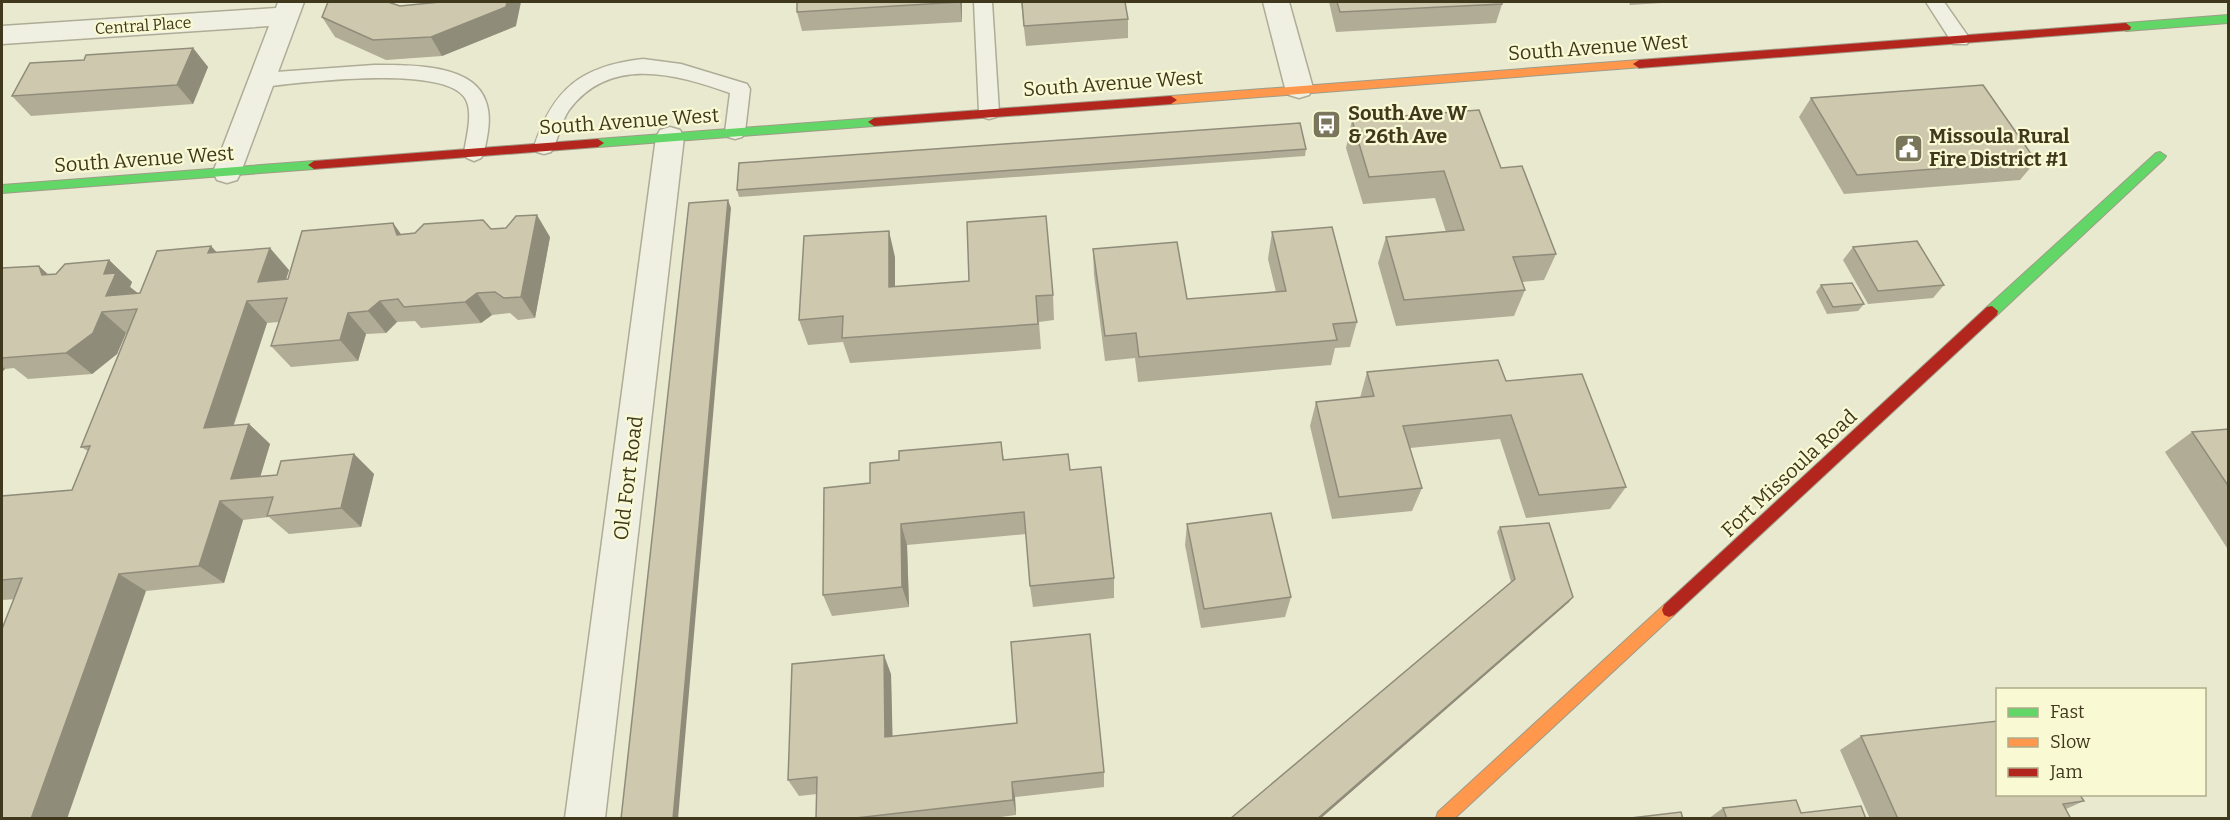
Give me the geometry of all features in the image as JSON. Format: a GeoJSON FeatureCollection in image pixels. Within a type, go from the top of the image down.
{"type":"FeatureCollection","features":[{"type":"Feature","properties":{"kind":"street"},"geometry":{"type":"LineString","coordinates":[[1276,2],[1299,88]]}},
{"type":"Feature","properties":{"kind":"street"},"geometry":{"type":"LineString","coordinates":[[227,172],[288,9]]}},
{"type":"Feature","properties":{"kind":"street","name":"Central Place"},"geometry":{"type":"LineString","coordinates":[[2,35],[288,9]]}},
{"type":"Feature","properties":{"kind":"street","name":"South Avenue West"},"geometry":{"type":"LineString","coordinates":[[2,189],[1299,88],[2229,19]]}},
{"type":"Feature","properties":{"kind":"street","name":"Old Fort Road"},"geometry":{"type":"LineString","coordinates":[[585,819],[670,137]]}},
{"type":"Feature","properties":{"kind":"street","name":"Fort Missoula Road"},"geometry":{"type":"LineString","coordinates":[[1444,819],[2160,156]]}},
{"type":"Feature","properties":{"kind":"lane"},"geometry":{"type":"LineString","coordinates":[[983,2],[989,112]]}},
{"type":"Feature","properties":{"kind":"lane"},"geometry":{"type":"LineString","coordinates":[[1935,2],[1960,39]]}},
{"type":"Feature","properties":{"kind":"lane"},"geometry":{"type":"LineString","coordinates":[[544,147],[558,110],[568,96],[618,68],[638,66],[674,68],[740,88],[735,132]]}},
{"type":"Feature","properties":{"kind":"lane"},"geometry":{"type":"LineString","coordinates":[[262,80],[371,72],[423,72],[452,78],[472,93],[480,118],[474,153]]}},
{"type":"Feature","properties":{"kind":"building"},"geometry":{"type":"Polygon","coordinates":[[[328,2],[388,2],[400,6],[440,2],[507,2],[506,7],[431,37],[373,40],[322,17],[328,2]]]}},
{"type":"Feature","properties":{"kind":"building"},"geometry":{"type":"Polygon","coordinates":[[[797,2],[960,2],[797,12],[797,2]]]}},
{"type":"Feature","properties":{"kind":"building"},"geometry":{"type":"Polygon","coordinates":[[[1022,2],[1125,2],[1128,19],[1024,26],[1022,2]]]}},
{"type":"Feature","properties":{"kind":"building"},"geometry":{"type":"Polygon","coordinates":[[[1337,2],[1502,2],[1502,4],[1340,12],[1337,2]]]}},
{"type":"Feature","properties":{"kind":"building"},"geometry":{"type":"Polygon","coordinates":[[[193,48],[177,85],[12,96],[30,63],[84,60],[86,55],[193,48]]]}},
{"type":"Feature","properties":{"kind":"building","name":"Missoula Rural Fire District #1"},"geometry":{"type":"Polygon","coordinates":[[[1983,85],[2036,161],[1857,175],[1811,98],[1983,85]]]}},
{"type":"Feature","properties":{"kind":"building"},"geometry":{"type":"Polygon","coordinates":[[[1479,110],[1501,168],[1522,166],[1556,254],[1513,257],[1525,290],[1404,300],[1386,237],[1464,230],[1444,171],[1369,177],[1352,120],[1479,110]]]}},
{"type":"Feature","properties":{"kind":"building"},"geometry":{"type":"Polygon","coordinates":[[[1300,123],[1306,149],[737,190],[739,163],[1300,123]]]}},
{"type":"Feature","properties":{"kind":"building"},"geometry":{"type":"Polygon","coordinates":[[[728,200],[673,819],[621,819],[689,203],[728,200]]]}},
{"type":"Feature","properties":{"kind":"building"},"geometry":{"type":"Polygon","coordinates":[[[537,215],[521,297],[504,298],[495,292],[477,293],[465,302],[404,307],[398,299],[380,301],[368,311],[348,313],[340,340],[271,346],[287,298],[247,301],[204,428],[249,424],[231,479],[277,475],[281,461],[354,454],[341,508],[267,516],[273,497],[220,501],[199,566],[119,574],[31,819],[2,819],[2,629],[22,578],[2,580],[2,496],[72,490],[90,446],[81,447],[137,309],[102,312],[93,333],[66,353],[2,358],[2,268],[39,266],[42,275],[56,274],[65,264],[109,260],[104,274],[116,273],[106,296],[140,293],[157,251],[211,246],[208,253],[270,248],[258,282],[288,279],[302,231],[393,223],[397,235],[415,233],[424,224],[483,220],[491,229],[506,228],[516,216],[537,215]]]}},
{"type":"Feature","properties":{"kind":"building"},"geometry":{"type":"Polygon","coordinates":[[[1046,216],[1053,295],[1036,296],[1038,324],[842,338],[843,316],[799,320],[804,236],[889,231],[889,287],[969,281],[967,222],[1046,216]]]}},
{"type":"Feature","properties":{"kind":"building"},"geometry":{"type":"Polygon","coordinates":[[[1332,227],[1357,322],[1333,324],[1337,340],[1139,357],[1136,333],[1105,336],[1093,249],[1177,242],[1187,299],[1286,291],[1272,232],[1332,227]]]}},
{"type":"Feature","properties":{"kind":"building"},"geometry":{"type":"Polygon","coordinates":[[[1917,241],[1944,285],[1878,291],[1853,247],[1917,241]]]}},
{"type":"Feature","properties":{"kind":"building"},"geometry":{"type":"Polygon","coordinates":[[[1852,283],[1864,304],[1833,307],[1821,285],[1852,283]]]}},
{"type":"Feature","properties":{"kind":"building"},"geometry":{"type":"Polygon","coordinates":[[[1498,360],[1506,381],[1582,374],[1626,487],[1539,495],[1511,415],[1403,426],[1422,488],[1339,497],[1316,402],[1374,396],[1367,372],[1498,360]]]}},
{"type":"Feature","properties":{"kind":"building"},"geometry":{"type":"Polygon","coordinates":[[[2229,429],[2229,487],[2192,432],[2229,429]]]}},
{"type":"Feature","properties":{"kind":"building"},"geometry":{"type":"Polygon","coordinates":[[[1001,442],[1003,460],[1068,454],[1070,470],[1101,467],[1114,578],[1030,586],[1024,512],[901,524],[902,587],[823,595],[824,488],[870,483],[870,463],[899,460],[899,451],[1001,442]]]}},
{"type":"Feature","properties":{"kind":"building"},"geometry":{"type":"Polygon","coordinates":[[[1271,513],[1291,597],[1204,609],[1187,524],[1271,513]]]}},
{"type":"Feature","properties":{"kind":"building"},"geometry":{"type":"Polygon","coordinates":[[[1549,523],[1573,597],[1317,819],[1230,819],[1515,579],[1500,527],[1549,523]]]}},
{"type":"Feature","properties":{"kind":"building"},"geometry":{"type":"Polygon","coordinates":[[[1090,634],[1104,772],[1012,782],[1013,800],[847,819],[816,819],[817,777],[788,780],[792,664],[884,655],[885,737],[1017,723],[1011,642],[1090,634]]]}},
{"type":"Feature","properties":{"kind":"building"},"geometry":{"type":"Polygon","coordinates":[[[1996,721],[1996,796],[2081,796],[2084,801],[2063,804],[2071,819],[1898,819],[1861,736],[1996,721]]]}},
{"type":"Feature","properties":{"kind":"building"},"geometry":{"type":"Polygon","coordinates":[[[1796,800],[1801,813],[1861,806],[1866,819],[1727,819],[1723,808],[1796,800]]]}},
{"type":"Feature","properties":{"kind":"building"},"geometry":{"type":"Polygon","coordinates":[[[1681,812],[1683,819],[1622,819],[1681,812]]]}},
{"type":"Feature","properties":{"kind":"traffic: fast"},"geometry":{"type":"LineString","coordinates":[[2126,27],[2228,19]]}},
{"type":"Feature","properties":{"kind":"traffic: fast"},"geometry":{"type":"LineString","coordinates":[[598,143],[874,122]]}},
{"type":"Feature","properties":{"kind":"traffic: fast"},"geometry":{"type":"LineString","coordinates":[[1992,311],[2160,156]]}},
{"type":"Feature","properties":{"kind":"traffic: fast"},"geometry":{"type":"LineString","coordinates":[[2,189],[314,165]]}},
{"type":"Feature","properties":{"kind":"traffic: slow"},"geometry":{"type":"LineString","coordinates":[[1171,100],[1639,64]]}},
{"type":"Feature","properties":{"kind":"traffic: slow"},"geometry":{"type":"LineString","coordinates":[[1444,818],[1669,610]]}},
{"type":"Feature","properties":{"kind":"traffic: jam"},"geometry":{"type":"LineString","coordinates":[[1639,64],[2126,27]]}},
{"type":"Feature","properties":{"kind":"traffic: jam"},"geometry":{"type":"LineString","coordinates":[[874,122],[1171,100]]}},
{"type":"Feature","properties":{"kind":"traffic: jam"},"geometry":{"type":"LineString","coordinates":[[314,165],[598,143]]}},
{"type":"Feature","properties":{"kind":"traffic: jam"},"geometry":{"type":"LineString","coordinates":[[1669,610],[1992,311]]}},
{"type":"Feature","properties":{"kind":"place","name":"South Ave W & 26th Ave"},"geometry":{"type":"Point","coordinates":[1327,125]}},
{"type":"Feature","properties":{"kind":"place","name":"Missoula Rural Fire District #1"},"geometry":{"type":"Point","coordinates":[1908,148]}}]}
